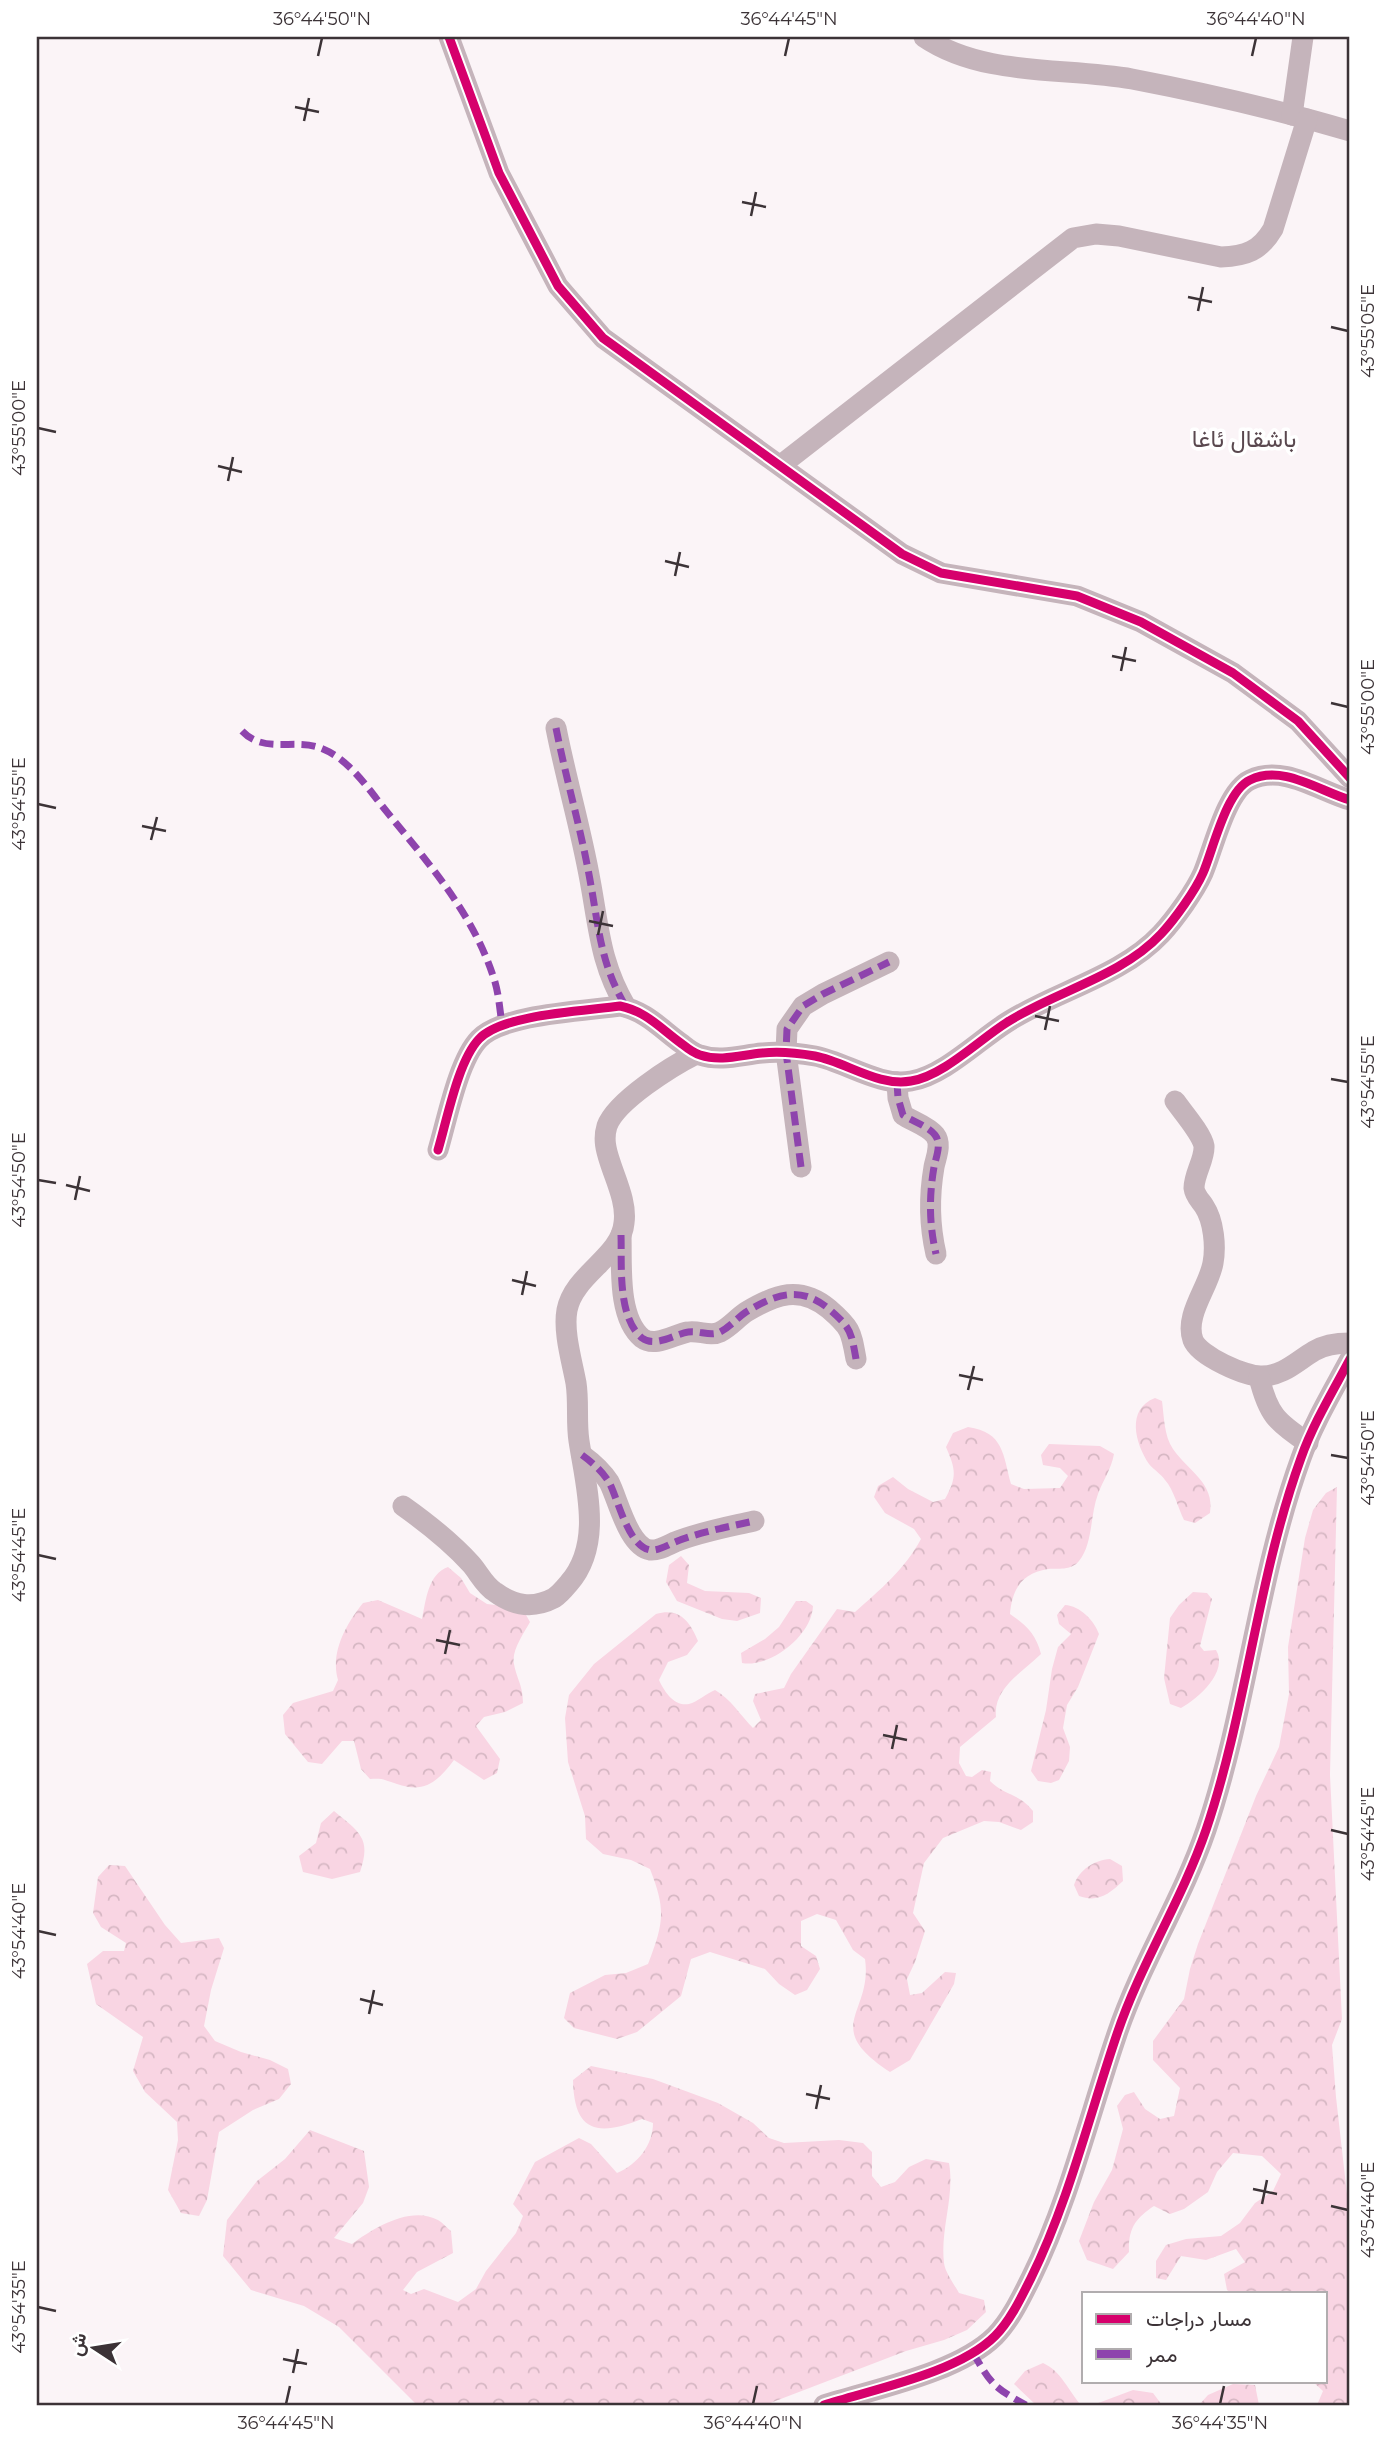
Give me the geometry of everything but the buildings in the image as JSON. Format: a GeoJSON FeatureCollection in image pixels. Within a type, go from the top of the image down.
{"type":"FeatureCollection","features":[{"type":"Feature","properties":{"kind":"street"},"geometry":{"type":"LineString","coordinates":[[449,37],[499,173],[558,286],[603,338],[902,554],[941,573],[1077,596],[1141,622],[1233,673],[1298,721],[1350,778]]}},
{"type":"Feature","properties":{"kind":"street"},"geometry":{"type":"LineString","coordinates":[[924,37],[944,50],[995,63],[1129,79],[1300,117],[1350,131]]}},
{"type":"Feature","properties":{"kind":"street"},"geometry":{"type":"LineString","coordinates":[[780,466],[1073,238],[1096,234],[1119,236],[1221,257],[1236,257],[1265,243],[1273,229],[1300,117],[1303,37]]}},
{"type":"Feature","properties":{"kind":"street"},"geometry":{"type":"LineString","coordinates":[[556,728],[590,879],[600,945],[614,986],[626,1007]]}},
{"type":"Feature","properties":{"kind":"street"},"geometry":{"type":"LineString","coordinates":[[438,1150],[458,1081],[471,1051],[480,1038],[495,1027],[515,1020],[620,1006],[646,1015],[696,1054],[713,1058],[786,1052],[815,1056],[884,1080],[915,1081],[938,1070],[1032,1008],[1077,989],[1105,973],[1161,935],[1203,874],[1227,809],[1247,781],[1261,775],[1280,774],[1350,800]]}},
{"type":"Feature","properties":{"kind":"street"},"geometry":{"type":"LineString","coordinates":[[801,1167],[786,1052],[787,1029],[803,1006],[889,962]]}},
{"type":"Feature","properties":{"kind":"street"},"geometry":{"type":"LineString","coordinates":[[403,1506],[430,1526],[472,1565],[493,1592],[523,1604],[540,1605],[559,1595],[574,1577],[585,1556],[589,1534],[588,1503],[578,1439],[578,1392],[567,1310],[572,1296],[588,1272],[620,1241],[624,1224],[623,1206],[604,1141],[606,1128],[611,1118],[649,1083],[669,1068],[696,1054]]}},
{"type":"Feature","properties":{"kind":"street"},"geometry":{"type":"LineString","coordinates":[[897,1082],[903,1115],[929,1129],[936,1136],[939,1146],[930,1195],[930,1229],[936,1254]]}},
{"type":"Feature","properties":{"kind":"street"},"geometry":{"type":"LineString","coordinates":[[1175,1101],[1204,1147],[1194,1188],[1197,1198],[1205,1207],[1214,1238],[1214,1261],[1192,1322],[1193,1339],[1199,1349],[1216,1361],[1259,1377],[1277,1374],[1295,1365],[1316,1349],[1350,1343]]}},
{"type":"Feature","properties":{"kind":"street"},"geometry":{"type":"LineString","coordinates":[[621,1234],[624,1299],[640,1336],[646,1340],[658,1341],[690,1331],[714,1334],[773,1298],[786,1294],[803,1294],[814,1298],[843,1321],[852,1332],[856,1359]]}},
{"type":"Feature","properties":{"kind":"street"},"geometry":{"type":"LineString","coordinates":[[824,2405],[942,2368],[973,2353],[996,2336],[1019,2302],[1058,2216],[1117,2033],[1134,1989],[1178,1898],[1206,1830],[1223,1772],[1285,1506],[1308,1443],[1350,1359]]}},
{"type":"Feature","properties":{"kind":"street"},"geometry":{"type":"LineString","coordinates":[[1259,1377],[1265,1402],[1273,1416],[1289,1431],[1308,1443]]}},
{"type":"Feature","properties":{"kind":"street"},"geometry":{"type":"LineString","coordinates":[[582,1455],[597,1467],[608,1482],[631,1533],[640,1545],[650,1549],[659,1549],[683,1539],[754,1521]]}},
{"type":"Feature","properties":{"kind":"green space"},"geometry":{"type":"Polygon","coordinates":[[[1155,1398],[1162,1401],[1170,1444],[1208,1493],[1210,1513],[1195,1523],[1184,1520],[1168,1484],[1149,1464],[1137,1437],[1140,1410],[1155,1398]]]}},
{"type":"Feature","properties":{"kind":"green space"},"geometry":{"type":"Polygon","coordinates":[[[968,1427],[989,1434],[995,1440],[1003,1455],[1011,1484],[1024,1489],[1060,1488],[1068,1476],[1060,1468],[1043,1465],[1041,1455],[1049,1444],[1100,1446],[1114,1454],[1095,1502],[1084,1554],[1076,1564],[1068,1568],[1048,1569],[1031,1574],[1020,1584],[1013,1597],[1010,1614],[1030,1631],[1041,1654],[1004,1689],[996,1707],[996,1717],[960,1747],[959,1763],[966,1776],[972,1777],[982,1770],[991,1772],[990,1781],[1028,1805],[1033,1811],[1033,1822],[1021,1830],[999,1822],[984,1821],[943,1838],[924,1863],[913,1913],[925,1931],[907,1979],[910,1995],[922,1993],[945,1972],[956,1973],[954,1984],[910,2060],[890,2072],[869,2056],[858,2043],[853,2031],[854,2019],[866,1978],[865,1959],[853,1950],[836,1920],[817,1914],[801,1921],[801,1946],[816,1956],[820,1969],[807,1990],[795,1995],[779,1984],[765,1969],[710,1952],[691,1959],[681,1996],[637,2032],[617,2039],[574,2028],[564,2018],[570,1993],[605,1975],[626,1973],[648,1964],[660,1926],[661,1906],[650,1869],[631,1860],[603,1854],[586,1839],[585,1816],[568,1762],[565,1718],[569,1695],[594,1664],[656,1614],[671,1612],[683,1617],[698,1641],[687,1655],[668,1662],[659,1680],[667,1693],[674,1701],[689,1704],[715,1690],[731,1703],[753,1728],[761,1720],[753,1701],[755,1694],[784,1688],[837,1609],[855,1612],[900,1569],[921,1539],[914,1529],[885,1513],[874,1497],[878,1486],[893,1477],[908,1489],[933,1502],[945,1499],[954,1473],[946,1447],[953,1433],[968,1427]]]}},
{"type":"Feature","properties":{"kind":"green space"},"geometry":{"type":"Polygon","coordinates":[[[1337,1487],[1330,1775],[1342,2019],[1332,2045],[1350,2221],[1350,2405],[1317,2405],[1323,2391],[1313,2382],[1328,2382],[1328,2292],[1230,2292],[1224,2274],[1245,2262],[1236,2249],[1206,2260],[1181,2256],[1166,2280],[1156,2278],[1156,2261],[1166,2245],[1186,2239],[1221,2236],[1240,2223],[1255,2203],[1273,2191],[1281,2174],[1262,2156],[1233,2153],[1217,2172],[1208,2192],[1184,2209],[1170,2214],[1154,2206],[1148,2210],[1134,2224],[1129,2252],[1113,2269],[1087,2260],[1079,2241],[1094,2202],[1112,2170],[1123,2129],[1117,2106],[1125,2095],[1134,2092],[1145,2109],[1160,2119],[1174,2116],[1180,2088],[1153,2060],[1153,2041],[1184,1999],[1198,1944],[1256,1796],[1279,1747],[1289,1694],[1288,1647],[1305,1538],[1313,1510],[1326,1493],[1337,1487]]]}},
{"type":"Feature","properties":{"kind":"green space"},"geometry":{"type":"Polygon","coordinates":[[[681,1556],[689,1565],[687,1583],[705,1591],[749,1593],[761,1598],[760,1613],[737,1621],[722,1619],[677,1601],[666,1582],[669,1565],[681,1556]]]}},
{"type":"Feature","properties":{"kind":"green space"},"geometry":{"type":"Polygon","coordinates":[[[448,1567],[461,1578],[470,1593],[487,1604],[522,1608],[530,1622],[514,1654],[523,1703],[505,1712],[484,1717],[476,1726],[500,1759],[497,1773],[484,1780],[454,1760],[442,1774],[423,1786],[407,1787],[370,1779],[361,1769],[354,1741],[342,1741],[322,1764],[308,1762],[285,1734],[283,1715],[293,1703],[333,1691],[338,1680],[336,1660],[341,1639],[357,1611],[363,1603],[378,1600],[422,1619],[432,1582],[441,1570],[448,1567]]]}},
{"type":"Feature","properties":{"kind":"green space"},"geometry":{"type":"Polygon","coordinates":[[[1193,1592],[1207,1593],[1212,1599],[1200,1646],[1204,1651],[1216,1650],[1219,1658],[1210,1684],[1181,1708],[1170,1704],[1164,1678],[1170,1618],[1193,1592]]]}},
{"type":"Feature","properties":{"kind":"green space"},"geometry":{"type":"Polygon","coordinates":[[[796,1601],[806,1601],[813,1606],[806,1628],[798,1638],[777,1655],[753,1663],[742,1663],[741,1653],[779,1627],[796,1601]]]}},
{"type":"Feature","properties":{"kind":"green space"},"geometry":{"type":"Polygon","coordinates":[[[1065,1605],[1086,1615],[1099,1634],[1078,1687],[1067,1705],[1063,1728],[1070,1747],[1069,1761],[1059,1780],[1051,1783],[1038,1781],[1031,1771],[1058,1647],[1071,1634],[1059,1624],[1057,1615],[1065,1605]]]}},
{"type":"Feature","properties":{"kind":"green space"},"geometry":{"type":"Polygon","coordinates":[[[334,1811],[356,1831],[364,1843],[360,1872],[332,1879],[303,1872],[299,1856],[316,1843],[321,1823],[334,1811]]]}},
{"type":"Feature","properties":{"kind":"green space"},"geometry":{"type":"Polygon","coordinates":[[[1110,1859],[1122,1866],[1123,1881],[1098,1898],[1079,1896],[1074,1885],[1083,1870],[1110,1859]]]}},
{"type":"Feature","properties":{"kind":"green space"},"geometry":{"type":"Polygon","coordinates":[[[109,1865],[125,1866],[165,1925],[181,1943],[219,1938],[224,1948],[211,1990],[204,2026],[215,2041],[288,2069],[291,2084],[279,2099],[253,2110],[219,2132],[207,2200],[199,2216],[181,2213],[168,2190],[178,2140],[177,2122],[145,2092],[133,2071],[143,2037],[96,2004],[87,1964],[103,1951],[124,1951],[126,1943],[101,1927],[93,1913],[98,1877],[109,1865]]]}},
{"type":"Feature","properties":{"kind":"green space"},"geometry":{"type":"Polygon","coordinates":[[[591,2066],[653,2079],[718,2103],[753,2123],[769,2138],[784,2143],[839,2140],[863,2143],[872,2152],[872,2176],[881,2187],[895,2182],[909,2167],[926,2159],[949,2163],[950,2188],[943,2250],[945,2267],[959,2293],[984,2300],[986,2312],[967,2330],[944,2340],[906,2351],[765,2405],[417,2405],[339,2327],[304,2306],[251,2290],[223,2256],[227,2220],[257,2181],[285,2159],[310,2130],[364,2151],[369,2187],[363,2203],[334,2238],[352,2244],[370,2231],[393,2220],[416,2215],[438,2220],[451,2231],[453,2253],[417,2272],[403,2290],[411,2294],[424,2289],[458,2302],[476,2289],[486,2271],[516,2233],[523,2216],[513,2204],[535,2162],[579,2138],[591,2144],[617,2173],[638,2159],[647,2146],[653,2123],[642,2119],[613,2128],[602,2128],[584,2121],[574,2098],[573,2080],[591,2066]]]}},
{"type":"Feature","properties":{"kind":"green space"},"geometry":{"type":"Polygon","coordinates":[[[1043,2363],[1060,2376],[1081,2405],[1036,2405],[1014,2384],[1025,2371],[1043,2363]]]}},
{"type":"Feature","properties":{"kind":"green space"},"geometry":{"type":"Polygon","coordinates":[[[1233,2384],[1255,2385],[1259,2405],[1199,2405],[1208,2395],[1233,2384]]]}},
{"type":"Feature","properties":{"kind":"green space"},"geometry":{"type":"Polygon","coordinates":[[[1133,2390],[1153,2393],[1162,2405],[1093,2405],[1133,2390]]]}},
{"type":"Feature","properties":{"kind":"marked path"},"geometry":{"type":"LineString","coordinates":[[556,728],[602,945],[617,991],[626,1007]]}},
{"type":"Feature","properties":{"kind":"marked path"},"geometry":{"type":"LineString","coordinates":[[242,731],[261,742],[302,744],[323,749],[342,760],[358,776],[450,892],[476,935],[495,982],[502,1025]]}},
{"type":"Feature","properties":{"kind":"marked path"},"geometry":{"type":"LineString","coordinates":[[801,1167],[786,1052],[787,1029],[803,1006],[889,962]]}},
{"type":"Feature","properties":{"kind":"marked path"},"geometry":{"type":"LineString","coordinates":[[897,1082],[903,1115],[928,1129],[938,1142],[931,1199],[936,1254]]}},
{"type":"Feature","properties":{"kind":"marked path"},"geometry":{"type":"LineString","coordinates":[[621,1235],[622,1290],[628,1317],[634,1329],[647,1341],[665,1340],[688,1332],[720,1332],[746,1312],[768,1301],[798,1295],[818,1302],[842,1321],[851,1336],[856,1359]]}},
{"type":"Feature","properties":{"kind":"marked path"},"geometry":{"type":"LineString","coordinates":[[582,1455],[597,1467],[609,1482],[630,1531],[642,1547],[660,1549],[685,1538],[754,1521]]}},
{"type":"Feature","properties":{"kind":"marked path"},"geometry":{"type":"LineString","coordinates":[[973,2353],[994,2384],[1026,2405]]}},
{"type":"Feature","properties":{"kind":"cycle path"},"geometry":{"type":"LineString","coordinates":[[449,37],[499,173],[558,286],[603,338],[902,554],[941,573],[1077,596],[1141,622],[1233,673],[1298,721],[1350,778]]}},
{"type":"Feature","properties":{"kind":"cycle path"},"geometry":{"type":"LineString","coordinates":[[438,1150],[459,1076],[479,1039],[506,1024],[545,1015],[620,1006],[646,1016],[690,1050],[708,1057],[723,1058],[769,1052],[796,1053],[827,1059],[887,1080],[899,1082],[923,1078],[948,1065],[995,1030],[1025,1012],[1107,973],[1145,949],[1166,928],[1195,888],[1227,808],[1242,786],[1250,780],[1262,776],[1288,777],[1350,800]]}},
{"type":"Feature","properties":{"kind":"cycle path"},"geometry":{"type":"LineString","coordinates":[[824,2405],[938,2370],[979,2349],[1006,2323],[1027,2286],[1068,2189],[1127,2008],[1206,1830],[1232,1738],[1262,1597],[1286,1504],[1311,1433],[1350,1359]]}},
{"type":"Feature","properties":{"kind":"district","name":"باشقال ئاغا"},"geometry":{"type":"Point","coordinates":[1244,439]}}]}
